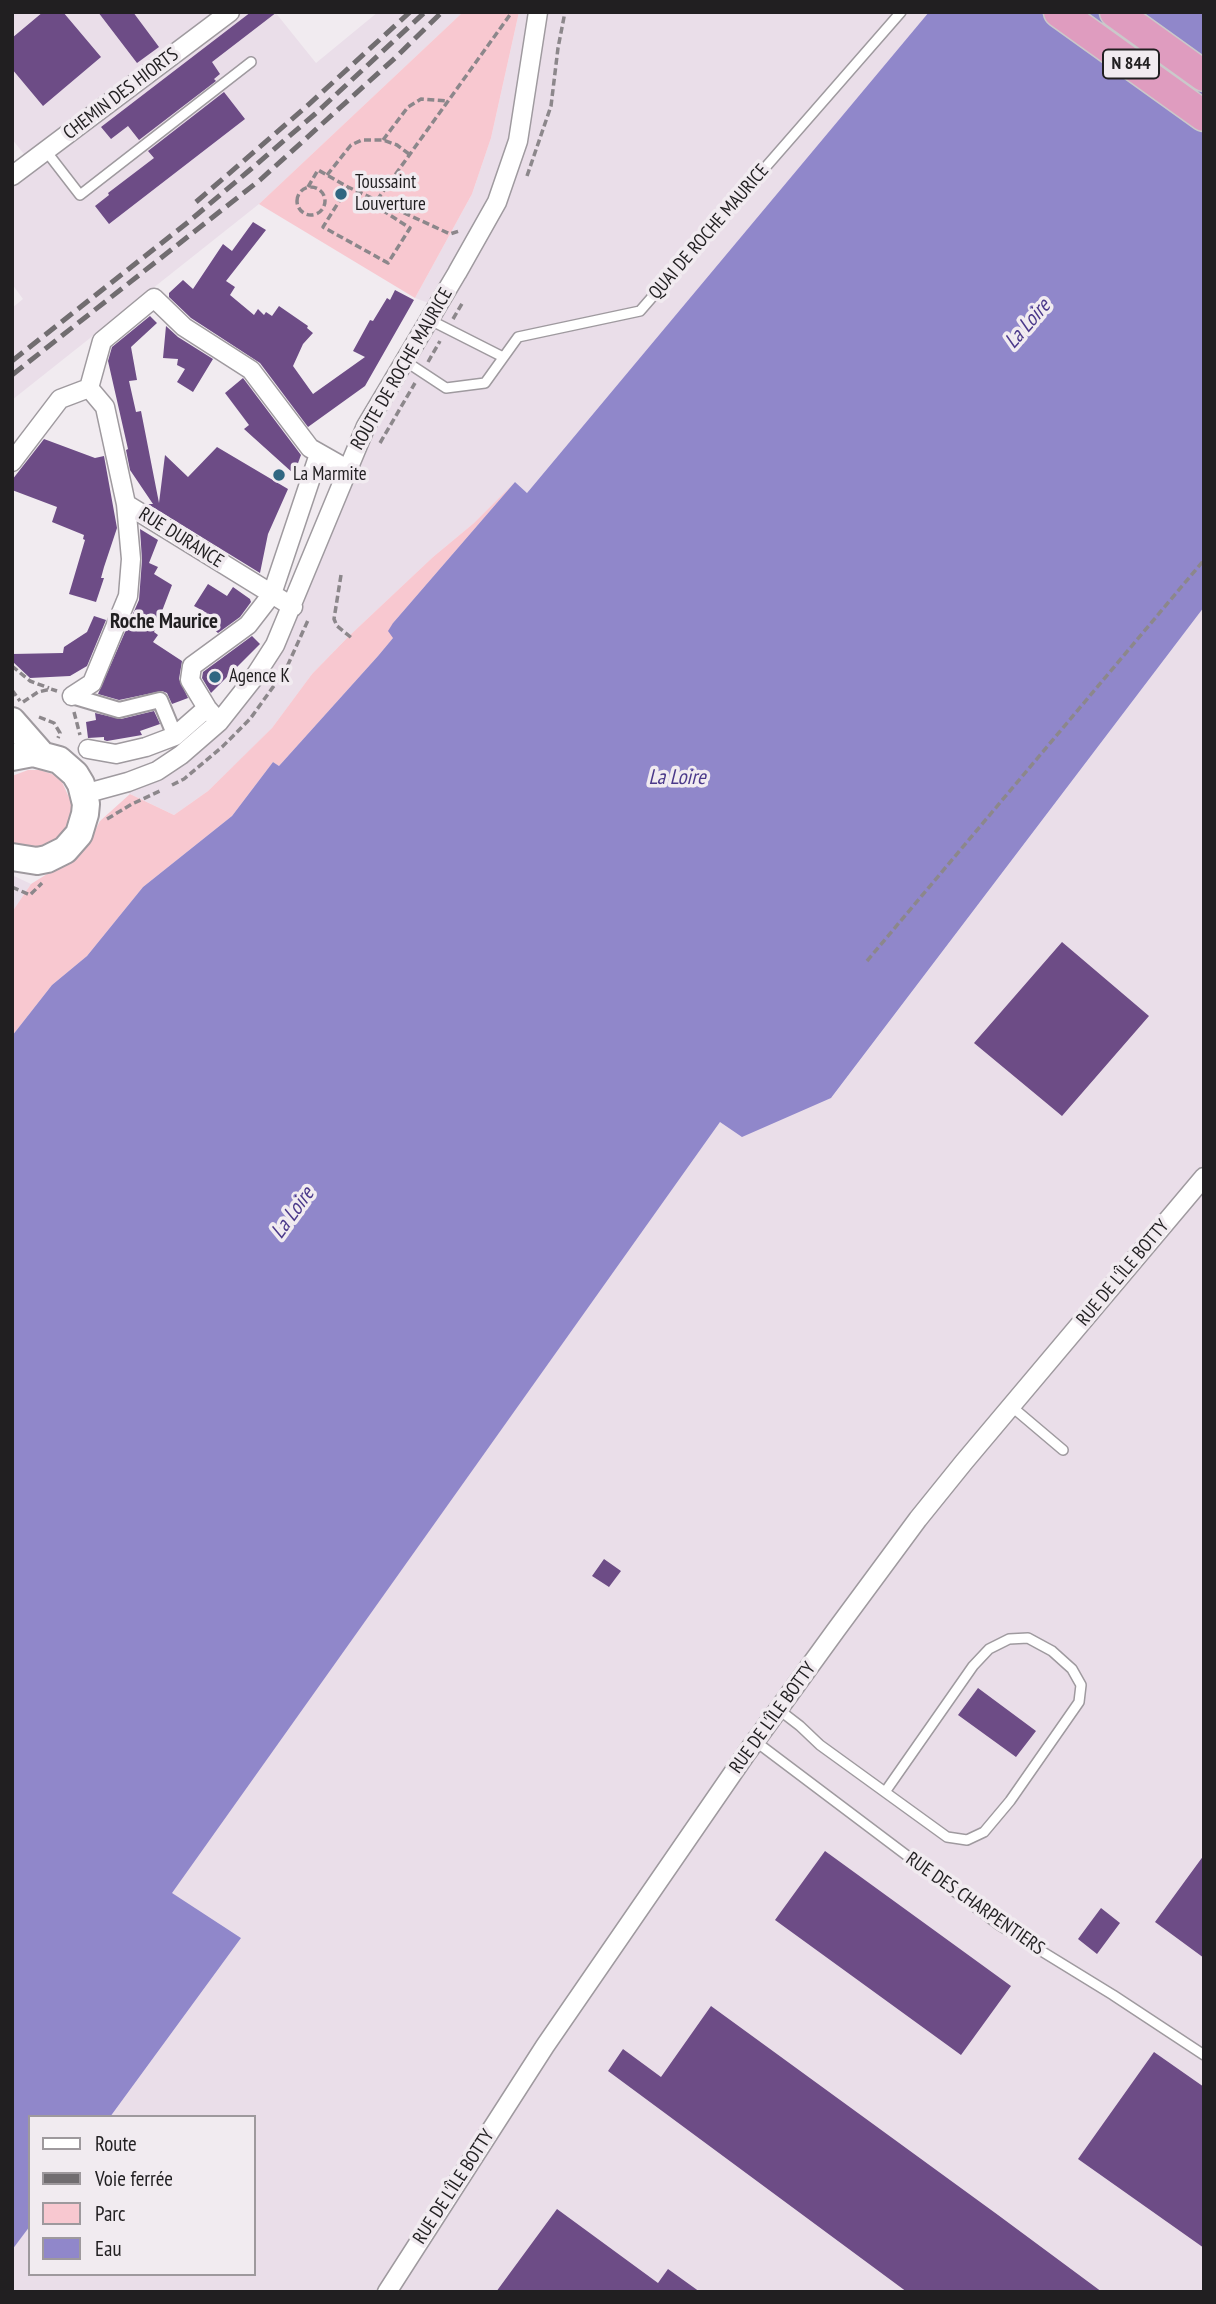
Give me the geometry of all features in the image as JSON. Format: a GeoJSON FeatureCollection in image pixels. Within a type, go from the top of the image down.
{"type":"FeatureCollection","features":[{"type":"Feature","properties":{"kind":"highway","name":"N 844"},"geometry":{"type":"LineString","coordinates":[[1059,12],[1204,116]]}},
{"type":"Feature","properties":{"kind":"highway","name":"N 844"},"geometry":{"type":"LineString","coordinates":[[1115,12],[1204,76]]}},
{"type":"Feature","properties":{"kind":"main road"},"geometry":{"type":"LineString","coordinates":[[17,712],[41,754]]}},
{"type":"Feature","properties":{"kind":"main road"},"geometry":{"type":"LineString","coordinates":[[12,757],[24,753],[41,754],[68,766],[84,794],[85,814],[79,834],[65,849],[47,859],[14,864]]}},
{"type":"Feature","properties":{"kind":"street","name":"CHEMIN DES HIORTS"},"geometry":{"type":"LineString","coordinates":[[12,176],[230,12]]}},
{"type":"Feature","properties":{"kind":"street","name":"ROUTE DE ROCHE MAURICE"},"geometry":{"type":"LineString","coordinates":[[84,794],[157,771],[181,755],[213,715],[253,679],[275,645],[366,426],[497,202],[518,141],[538,12]]}},
{"type":"Feature","properties":{"kind":"street"},"geometry":{"type":"LineString","coordinates":[[12,462],[60,400],[89,388],[102,341],[154,298],[184,327],[251,370],[310,448],[347,469]]}},
{"type":"Feature","properties":{"kind":"street","name":"RUE DURANCE"},"geometry":{"type":"LineString","coordinates":[[89,388],[105,407],[127,504],[293,607]]}},
{"type":"Feature","properties":{"kind":"street"},"geometry":{"type":"LineString","coordinates":[[213,715],[190,680],[192,666],[248,625],[271,594],[319,454]]}},
{"type":"Feature","properties":{"kind":"street"},"geometry":{"type":"LineString","coordinates":[[72,696],[92,683],[128,596],[131,559],[127,504]]}},
{"type":"Feature","properties":{"kind":"street"},"geometry":{"type":"LineString","coordinates":[[72,696],[118,710],[160,700],[175,736]]}},
{"type":"Feature","properties":{"kind":"street","name":"ROUTE DE ROCHE MAURICE"},"geometry":{"type":"LineString","coordinates":[[88,749],[116,754],[146,747],[175,736],[213,715]]}},
{"type":"Feature","properties":{"kind":"street","name":"RUE DE L'ÎLE BOTTY"},"geometry":{"type":"LineString","coordinates":[[387,2292],[545,2046],[778,1709],[918,1519],[1011,1406],[1200,1188]]}},
{"type":"Feature","properties":{"kind":"lane","name":"QUAI DE ROCHE MAURICE"},"geometry":{"type":"LineString","coordinates":[[405,361],[446,388],[485,383],[518,337],[640,311],[901,12]]}},
{"type":"Feature","properties":{"kind":"lane"},"geometry":{"type":"LineString","coordinates":[[46,151],[80,195],[251,62]]}},
{"type":"Feature","properties":{"kind":"lane"},"geometry":{"type":"LineString","coordinates":[[430,320],[503,357]]}},
{"type":"Feature","properties":{"kind":"lane"},"geometry":{"type":"LineString","coordinates":[[1011,1406],[1063,1450]]}},
{"type":"Feature","properties":{"kind":"lane"},"geometry":{"type":"LineString","coordinates":[[778,1709],[820,1745],[947,1837],[967,1840],[985,1832],[1079,1702],[1081,1685],[1072,1669],[1052,1651],[1028,1638],[1009,1639],[989,1649],[974,1666],[885,1792]]}},
{"type":"Feature","properties":{"kind":"lane","name":"RUE DES CHARPENTIERS"},"geometry":{"type":"LineString","coordinates":[[755,1741],[999,1925],[1204,2055]]}},
{"type":"Feature","properties":{"kind":"path"},"geometry":{"type":"LineString","coordinates":[[377,200],[512,12]]}},
{"type":"Feature","properties":{"kind":"path"},"geometry":{"type":"LineString","coordinates":[[551,106],[565,12]]}},
{"type":"Feature","properties":{"kind":"path"},"geometry":{"type":"LineString","coordinates":[[383,140],[408,107],[421,99],[447,102]]}},
{"type":"Feature","properties":{"kind":"path"},"geometry":{"type":"LineString","coordinates":[[327,175],[351,145],[372,139],[397,145],[409,154]]}},
{"type":"Feature","properties":{"kind":"path"},"geometry":{"type":"LineString","coordinates":[[308,187],[321,191],[325,200],[322,209],[310,215],[299,209],[297,196],[308,187],[318,170],[348,187],[450,234],[487,222]]}},
{"type":"Feature","properties":{"kind":"path"},"geometry":{"type":"LineString","coordinates":[[348,187],[323,227],[388,263],[410,228],[382,210],[377,200]]}},
{"type":"Feature","properties":{"kind":"path"},"geometry":{"type":"LineString","coordinates":[[322,209],[331,214]]}},
{"type":"Feature","properties":{"kind":"path"},"geometry":{"type":"LineString","coordinates":[[867,961],[1204,560]]}},
{"type":"Feature","properties":{"kind":"path"},"geometry":{"type":"LineString","coordinates":[[341,575],[334,619],[337,626],[353,639]]}},
{"type":"Feature","properties":{"kind":"path"},"geometry":{"type":"LineString","coordinates":[[12,666],[30,681],[51,689]]}},
{"type":"Feature","properties":{"kind":"path"},"geometry":{"type":"LineString","coordinates":[[17,712],[38,692]]}},
{"type":"Feature","properties":{"kind":"path"},"geometry":{"type":"LineString","coordinates":[[72,696],[81,739],[88,749]]}},
{"type":"Feature","properties":{"kind":"shaded area"},"geometry":{"type":"Polygon","coordinates":[[[12,12],[275,12],[316,63],[378,12],[463,12],[259,204],[12,400],[12,308],[23,299],[12,284],[12,177],[31,163],[12,139],[12,12]]]}},
{"type":"Feature","properties":{"kind":"shaded area"},"geometry":{"type":"Polygon","coordinates":[[[519,12],[929,12],[527,493],[515,482],[474,523],[433,557],[348,637],[312,674],[272,728],[243,757],[208,791],[174,815],[118,788],[210,740],[271,657],[343,480],[437,306],[415,298],[472,194],[491,138],[519,12]]]}},
{"type":"Feature","properties":{"kind":"shaded area"},"geometry":{"type":"Polygon","coordinates":[[[1204,607],[1204,2292],[12,2292],[12,2250],[28,2229],[28,2276],[256,2276],[256,2115],[111,2115],[241,1938],[171,1893],[720,1122],[832,1097],[1204,607]]]}},
{"type":"Feature","properties":{"kind":"shaded area"},"geometry":{"type":"Polygon","coordinates":[[[12,875],[31,884],[12,912],[12,875]]]}},
{"type":"Feature","properties":{"kind":"green space"},"geometry":{"type":"Polygon","coordinates":[[[463,12],[519,12],[491,138],[472,194],[415,298],[259,204],[463,12]]]}},
{"type":"Feature","properties":{"kind":"green space"},"geometry":{"type":"Polygon","coordinates":[[[515,482],[393,623],[393,638],[279,766],[273,762],[232,816],[143,887],[87,956],[52,985],[12,1036],[12,912],[31,884],[84,851],[100,821],[130,794],[174,815],[208,791],[272,728],[312,674],[348,637],[433,557],[474,523],[515,482]]]}},
{"type":"Feature","properties":{"kind":"green space"},"geometry":{"type":"Polygon","coordinates":[[[28,770],[52,774],[62,782],[72,804],[67,828],[58,839],[46,846],[33,848],[12,842],[12,776],[28,770]]]}},
{"type":"Feature","properties":{"kind":"water","name":"La Loire"},"geometry":{"type":"Polygon","coordinates":[[[929,12],[1204,12],[1204,607],[831,1098],[742,1137],[720,1122],[172,1893],[241,1938],[111,2115],[28,2115],[28,2229],[12,2250],[12,1036],[52,985],[87,956],[143,887],[232,816],[273,762],[279,766],[393,638],[388,631],[393,623],[515,482],[527,493],[929,12]]]}},
{"type":"Feature","properties":{"kind":"building"},"geometry":{"type":"Polygon","coordinates":[[[43,12],[63,12],[101,57],[43,106],[12,69],[12,38],[43,12]]]}},
{"type":"Feature","properties":{"kind":"building"},"geometry":{"type":"Polygon","coordinates":[[[98,12],[133,12],[159,47],[137,63],[98,12]]]}},
{"type":"Feature","properties":{"kind":"building"},"geometry":{"type":"Polygon","coordinates":[[[251,12],[277,12],[212,62],[220,74],[214,79],[216,81],[139,140],[128,126],[111,139],[101,127],[251,12]]]}},
{"type":"Feature","properties":{"kind":"building"},"geometry":{"type":"Polygon","coordinates":[[[224,92],[245,119],[109,224],[95,206],[154,158],[148,151],[224,92]]]}},
{"type":"Feature","properties":{"kind":"building"},"geometry":{"type":"Polygon","coordinates":[[[253,222],[266,230],[226,281],[235,287],[230,295],[254,315],[258,309],[264,315],[266,312],[272,316],[279,306],[308,326],[313,333],[303,344],[293,366],[313,394],[365,357],[353,351],[370,320],[373,321],[395,290],[414,300],[365,386],[308,427],[260,363],[191,318],[169,297],[169,293],[183,280],[193,289],[223,244],[232,251],[253,222]]]}},
{"type":"Feature","properties":{"kind":"building"},"geometry":{"type":"Polygon","coordinates":[[[150,316],[157,323],[131,347],[137,380],[129,381],[136,412],[141,411],[159,503],[165,455],[188,477],[217,447],[288,489],[268,534],[260,573],[148,504],[153,504],[130,470],[128,449],[108,361],[112,347],[150,316]]]}},
{"type":"Feature","properties":{"kind":"building"},"geometry":{"type":"Polygon","coordinates":[[[166,326],[178,337],[213,359],[193,392],[177,382],[185,369],[177,365],[178,359],[163,358],[166,326]]]}},
{"type":"Feature","properties":{"kind":"building"},"geometry":{"type":"Polygon","coordinates":[[[243,378],[301,455],[294,474],[244,429],[249,425],[225,393],[243,378]]]}},
{"type":"Feature","properties":{"kind":"building"},"geometry":{"type":"Polygon","coordinates":[[[44,439],[95,458],[104,456],[117,528],[96,602],[69,594],[85,540],[84,535],[52,522],[57,507],[12,490],[12,480],[44,439]]]}},
{"type":"Feature","properties":{"kind":"building"},"geometry":{"type":"Polygon","coordinates":[[[140,529],[158,540],[149,563],[158,567],[154,574],[172,585],[154,632],[158,635],[153,642],[182,661],[179,679],[188,698],[172,704],[167,693],[162,691],[119,700],[98,694],[139,600],[142,560],[140,529]]]}},
{"type":"Feature","properties":{"kind":"building"},"geometry":{"type":"Polygon","coordinates":[[[208,584],[227,596],[233,587],[251,602],[240,617],[218,633],[202,619],[207,613],[194,606],[208,584]]]}},
{"type":"Feature","properties":{"kind":"building"},"geometry":{"type":"Polygon","coordinates":[[[94,616],[106,620],[87,666],[70,676],[30,678],[12,661],[12,654],[63,653],[64,647],[87,632],[94,616]]]}},
{"type":"Feature","properties":{"kind":"building"},"geometry":{"type":"Polygon","coordinates":[[[252,636],[260,644],[211,693],[202,678],[203,672],[252,636]]]}},
{"type":"Feature","properties":{"kind":"building"},"geometry":{"type":"Polygon","coordinates":[[[154,711],[160,724],[140,731],[142,735],[107,741],[104,737],[88,738],[86,722],[96,720],[95,713],[121,719],[154,711]]]}},
{"type":"Feature","properties":{"kind":"building"},"geometry":{"type":"Polygon","coordinates":[[[1062,942],[1149,1016],[1062,1116],[974,1043],[1062,942]]]}},
{"type":"Feature","properties":{"kind":"building"},"geometry":{"type":"Polygon","coordinates":[[[604,1559],[621,1571],[609,1587],[592,1576],[604,1559]]]}},
{"type":"Feature","properties":{"kind":"building"},"geometry":{"type":"Polygon","coordinates":[[[978,1688],[1036,1731],[1016,1757],[958,1715],[978,1688]]]}},
{"type":"Feature","properties":{"kind":"building"},"geometry":{"type":"Polygon","coordinates":[[[825,1851],[1011,1986],[961,2055],[775,1920],[825,1851]]]}},
{"type":"Feature","properties":{"kind":"building"},"geometry":{"type":"Polygon","coordinates":[[[1204,1855],[1204,1958],[1155,1922],[1204,1855]]]}},
{"type":"Feature","properties":{"kind":"building"},"geometry":{"type":"Polygon","coordinates":[[[1101,1908],[1120,1923],[1097,1954],[1078,1939],[1101,1908]]]}},
{"type":"Feature","properties":{"kind":"building"},"geometry":{"type":"Polygon","coordinates":[[[711,2006],[1102,2292],[907,2292],[608,2071],[623,2049],[661,2077],[711,2006]]]}},
{"type":"Feature","properties":{"kind":"building"},"geometry":{"type":"Polygon","coordinates":[[[1154,2052],[1204,2087],[1204,2248],[1078,2159],[1154,2052]]]}},
{"type":"Feature","properties":{"kind":"building"},"geometry":{"type":"Polygon","coordinates":[[[557,2209],[658,2283],[668,2269],[700,2292],[496,2292],[557,2209]]]}},
{"type":"Feature","properties":{"kind":"railway"},"geometry":{"type":"LineString","coordinates":[[196,202],[410,12]]}},
{"type":"Feature","properties":{"kind":"railway"},"geometry":{"type":"LineString","coordinates":[[12,361],[251,169],[425,12]]}},
{"type":"Feature","properties":{"kind":"railway"},"geometry":{"type":"LineString","coordinates":[[12,375],[260,180],[442,12]]}},
{"type":"Feature","properties":{"kind":"place","name":"Toussaint Louverture"},"geometry":{"type":"Point","coordinates":[341,194]}},
{"type":"Feature","properties":{"kind":"place","name":"La Marmite"},"geometry":{"type":"Point","coordinates":[279,475]}},
{"type":"Feature","properties":{"kind":"place","name":"Agence K"},"geometry":{"type":"Point","coordinates":[215,677]}},
{"type":"Feature","properties":{"kind":"district","name":"Roche Maurice"},"geometry":{"type":"Point","coordinates":[164,622]}}]}
